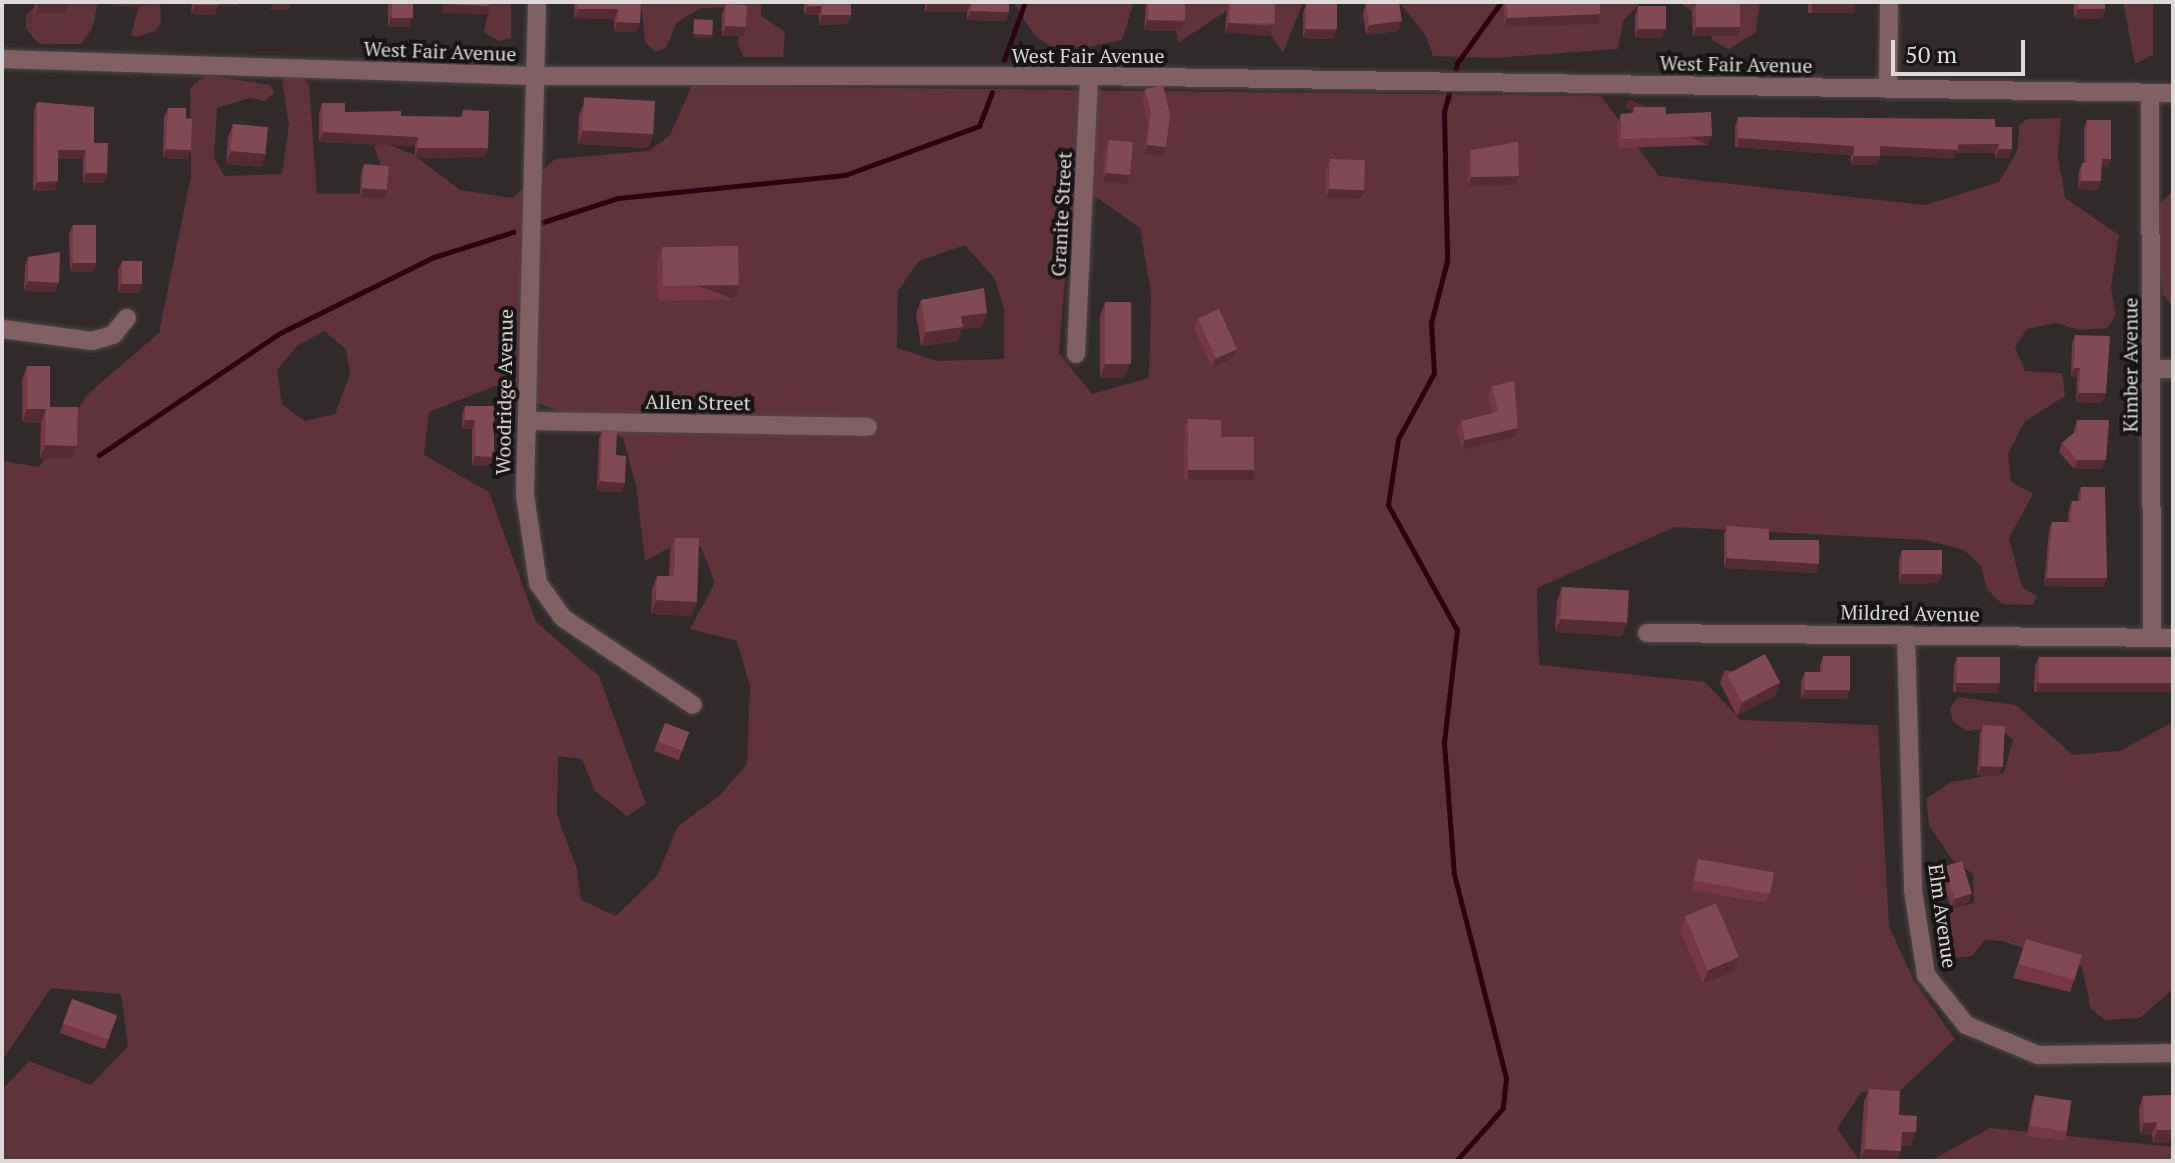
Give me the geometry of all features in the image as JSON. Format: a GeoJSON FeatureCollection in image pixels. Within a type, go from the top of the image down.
{"type":"FeatureCollection","features":[{"type":"Feature","properties":{"kind":"street","name":"Woodridge Avenue"},"geometry":{"type":"LineString","coordinates":[[537,2],[528,223],[525,495],[538,583],[563,618],[693,705]]}},
{"type":"Feature","properties":{"kind":"street"},"geometry":{"type":"LineString","coordinates":[[1888,88],[1889,2]]}},
{"type":"Feature","properties":{"kind":"street","name":"West Fair Avenue"},"geometry":{"type":"LineString","coordinates":[[2,59],[536,76],[1089,76],[2173,93]]}},
{"type":"Feature","properties":{"kind":"street","name":"Granite Street"},"geometry":{"type":"LineString","coordinates":[[1076,354],[1089,76]]}},
{"type":"Feature","properties":{"kind":"street","name":"Kimber Avenue"},"geometry":{"type":"LineString","coordinates":[[2150,93],[2152,638]]}},
{"type":"Feature","properties":{"kind":"street"},"geometry":{"type":"LineString","coordinates":[[2,329],[92,341],[113,335],[127,318]]}},
{"type":"Feature","properties":{"kind":"street"},"geometry":{"type":"LineString","coordinates":[[2152,369],[2173,369]]}},
{"type":"Feature","properties":{"kind":"street","name":"Allen Street"},"geometry":{"type":"LineString","coordinates":[[527,421],[868,427]]}},
{"type":"Feature","properties":{"kind":"street","name":"Mildred Avenue"},"geometry":{"type":"LineString","coordinates":[[1647,633],[2173,638]]}},
{"type":"Feature","properties":{"kind":"street","name":"Elm Avenue"},"geometry":{"type":"LineString","coordinates":[[1906,635],[1913,890],[1926,975],[1966,1025],[2038,1055],[2173,1053]]}},
{"type":"Feature","properties":{"kind":"shaded area"},"geometry":{"type":"Polygon","coordinates":[[[98,2],[92,29],[81,44],[39,44],[26,29],[26,15],[38,4],[98,2]]]}},
{"type":"Feature","properties":{"kind":"shaded area"},"geometry":{"type":"Polygon","coordinates":[[[140,2],[160,2],[161,22],[155,31],[137,37],[131,35],[140,2]]]}},
{"type":"Feature","properties":{"kind":"shaded area"},"geometry":{"type":"Polygon","coordinates":[[[490,2],[511,2],[511,38],[499,41],[484,32],[490,2]]]}},
{"type":"Feature","properties":{"kind":"shaded area"},"geometry":{"type":"Polygon","coordinates":[[[641,2],[769,2],[761,5],[761,16],[785,32],[783,57],[743,57],[738,43],[742,13],[737,7],[701,8],[677,22],[666,48],[655,52],[645,42],[641,2]]]}},
{"type":"Feature","properties":{"kind":"shaded area"},"geometry":{"type":"Polygon","coordinates":[[[1014,2],[1134,2],[1122,40],[1087,47],[1051,47],[1034,35],[1014,2]]]}},
{"type":"Feature","properties":{"kind":"shaded area"},"geometry":{"type":"Polygon","coordinates":[[[1173,2],[1240,2],[1178,43],[1173,2]]]}},
{"type":"Feature","properties":{"kind":"shaded area"},"geometry":{"type":"Polygon","coordinates":[[[1247,2],[1303,2],[1283,53],[1247,2]]]}},
{"type":"Feature","properties":{"kind":"shaded area"},"geometry":{"type":"Polygon","coordinates":[[[1399,2],[1641,2],[1623,21],[1618,49],[1493,58],[1433,56],[1426,36],[1399,2]]]}},
{"type":"Feature","properties":{"kind":"shaded area"},"geometry":{"type":"Polygon","coordinates":[[[1658,2],[1760,2],[1756,32],[1729,49],[1712,40],[1707,21],[1680,3],[1658,2]]]}},
{"type":"Feature","properties":{"kind":"shaded area"},"geometry":{"type":"Polygon","coordinates":[[[2123,2],[2153,2],[2153,55],[2135,64],[2123,2]]]}},
{"type":"Feature","properties":{"kind":"shaded area"},"geometry":{"type":"Polygon","coordinates":[[[289,73],[303,77],[309,85],[317,194],[382,194],[388,185],[374,146],[386,143],[414,155],[460,190],[513,198],[555,159],[649,151],[670,135],[692,86],[1601,96],[1659,176],[1925,205],[1999,182],[2018,149],[2019,125],[2027,119],[2061,118],[2058,156],[2065,198],[2119,235],[2111,288],[2116,315],[2107,328],[2079,330],[2056,323],[2027,329],[2015,347],[2025,371],[2062,373],[2065,396],[2024,422],[2008,454],[2011,482],[2033,494],[2009,538],[2022,587],[2037,596],[2033,605],[2002,604],[1987,589],[1981,566],[1964,550],[1925,540],[1675,527],[1537,588],[1539,665],[1705,682],[1741,720],[1878,725],[1889,926],[1913,979],[1955,1039],[1900,1091],[1861,1092],[1837,1129],[1860,1161],[2,1161],[2,1090],[29,1061],[91,1085],[128,1046],[121,994],[51,988],[2,1061],[2,461],[39,467],[88,394],[159,333],[191,176],[190,88],[206,75],[270,85],[275,92],[265,101],[249,98],[217,108],[214,157],[224,176],[282,174],[289,125],[282,81],[289,73]],[[1096,197],[1068,238],[1059,353],[1092,394],[1149,378],[1151,293],[1140,228],[1096,197]],[[965,245],[919,261],[898,291],[897,348],[937,361],[1004,359],[1004,309],[995,279],[965,245]],[[324,331],[297,346],[277,370],[282,404],[304,421],[335,414],[350,374],[346,349],[324,331]],[[495,386],[429,412],[424,455],[489,492],[536,622],[599,676],[646,804],[627,816],[595,791],[582,759],[558,756],[557,815],[577,869],[581,900],[616,916],[657,876],[678,826],[719,796],[747,764],[750,686],[737,641],[690,629],[715,583],[701,547],[667,549],[645,561],[636,485],[623,437],[495,386]]]}},
{"type":"Feature","properties":{"kind":"shaded area"},"geometry":{"type":"Polygon","coordinates":[[[2173,191],[2173,307],[2163,294],[2157,241],[2159,204],[2173,191]]]}},
{"type":"Feature","properties":{"kind":"shaded area"},"geometry":{"type":"Polygon","coordinates":[[[1958,697],[2016,705],[2073,755],[2120,751],[2173,722],[2173,989],[2140,1018],[2105,1020],[2091,1009],[2082,967],[2002,941],[1985,940],[1972,956],[1956,958],[1941,939],[1933,922],[1936,912],[1974,903],[1973,874],[1951,858],[1929,825],[1926,799],[1951,782],[2004,773],[2013,740],[1999,727],[1967,731],[1953,722],[1950,708],[1958,697]]]}},
{"type":"Feature","properties":{"kind":"shaded area"},"geometry":{"type":"Polygon","coordinates":[[[1990,1128],[2173,1147],[2173,1161],[1930,1161],[1990,1128]]]}},
{"type":"Feature","properties":{"kind":"building"},"geometry":{"type":"Polygon","coordinates":[[[68,2],[68,4],[38,4],[68,2]]]}},
{"type":"Feature","properties":{"kind":"building"},"geometry":{"type":"Polygon","coordinates":[[[195,2],[218,2],[218,5],[195,5],[195,2]]]}},
{"type":"Feature","properties":{"kind":"building"},"geometry":{"type":"Polygon","coordinates":[[[392,2],[413,2],[413,18],[392,18],[392,2]]]}},
{"type":"Feature","properties":{"kind":"building"},"geometry":{"type":"Polygon","coordinates":[[[489,2],[489,6],[443,4],[489,2]]]}},
{"type":"Feature","properties":{"kind":"building"},"geometry":{"type":"Polygon","coordinates":[[[578,2],[641,2],[640,23],[617,22],[618,9],[578,9],[578,2]]]}},
{"type":"Feature","properties":{"kind":"building"},"geometry":{"type":"Polygon","coordinates":[[[808,2],[851,2],[851,15],[822,15],[822,6],[808,6],[808,2]]]}},
{"type":"Feature","properties":{"kind":"building"},"geometry":{"type":"Polygon","coordinates":[[[971,2],[1009,2],[1009,12],[971,11],[971,2]]]}},
{"type":"Feature","properties":{"kind":"building"},"geometry":{"type":"Polygon","coordinates":[[[1148,2],[1185,2],[1185,20],[1148,20],[1148,2]]]}},
{"type":"Feature","properties":{"kind":"building"},"geometry":{"type":"Polygon","coordinates":[[[1230,2],[1275,3],[1275,24],[1230,23],[1230,2]]]}},
{"type":"Feature","properties":{"kind":"building"},"geometry":{"type":"Polygon","coordinates":[[[1399,2],[1402,21],[1369,25],[1366,4],[1399,2]]]}},
{"type":"Feature","properties":{"kind":"building"},"geometry":{"type":"Polygon","coordinates":[[[1507,2],[1600,2],[1600,14],[1507,18],[1507,2]]]}},
{"type":"Feature","properties":{"kind":"building"},"geometry":{"type":"Polygon","coordinates":[[[1855,2],[1855,4],[1812,4],[1855,2]]]}},
{"type":"Feature","properties":{"kind":"building"},"geometry":{"type":"Polygon","coordinates":[[[2078,2],[2105,2],[2105,9],[2078,9],[2078,2]]]}},
{"type":"Feature","properties":{"kind":"building"},"geometry":{"type":"Polygon","coordinates":[[[1696,3],[1740,3],[1740,27],[1696,27],[1696,3]]]}},
{"type":"Feature","properties":{"kind":"building"},"geometry":{"type":"Polygon","coordinates":[[[726,4],[747,5],[746,27],[725,26],[726,4]]]}},
{"type":"Feature","properties":{"kind":"building"},"geometry":{"type":"Polygon","coordinates":[[[1306,4],[1337,4],[1337,29],[1306,29],[1306,4]]]}},
{"type":"Feature","properties":{"kind":"building"},"geometry":{"type":"Polygon","coordinates":[[[1638,6],[1666,6],[1666,29],[1638,29],[1638,6]]]}},
{"type":"Feature","properties":{"kind":"building"},"geometry":{"type":"Polygon","coordinates":[[[694,19],[713,20],[712,35],[693,34],[694,19]]]}},
{"type":"Feature","properties":{"kind":"building"},"geometry":{"type":"Polygon","coordinates":[[[1163,85],[1170,115],[1166,147],[1147,145],[1151,113],[1145,89],[1163,85]]]}},
{"type":"Feature","properties":{"kind":"building"},"geometry":{"type":"Polygon","coordinates":[[[584,97],[655,101],[653,134],[582,130],[584,97]]]}},
{"type":"Feature","properties":{"kind":"building"},"geometry":{"type":"Polygon","coordinates":[[[37,102],[94,107],[94,143],[108,143],[107,173],[86,173],[86,150],[58,150],[58,181],[37,182],[37,102]]]}},
{"type":"Feature","properties":{"kind":"building"},"geometry":{"type":"Polygon","coordinates":[[[322,103],[345,103],[345,112],[401,111],[401,116],[463,117],[463,110],[489,111],[488,148],[418,148],[418,137],[323,132],[322,103]]]}},
{"type":"Feature","properties":{"kind":"building"},"geometry":{"type":"Polygon","coordinates":[[[1634,107],[1666,107],[1666,114],[1711,112],[1712,136],[1621,139],[1621,114],[1634,113],[1634,107]]]}},
{"type":"Feature","properties":{"kind":"building"},"geometry":{"type":"Polygon","coordinates":[[[168,108],[186,108],[186,118],[192,119],[191,150],[166,149],[168,108]]]}},
{"type":"Feature","properties":{"kind":"building"},"geometry":{"type":"Polygon","coordinates":[[[1738,117],[1995,119],[1995,127],[2012,127],[2012,149],[1999,149],[1999,144],[1958,144],[1958,150],[1880,146],[1880,156],[1854,156],[1854,146],[1738,138],[1738,117]]]}},
{"type":"Feature","properties":{"kind":"building"},"geometry":{"type":"Polygon","coordinates":[[[2087,120],[2111,120],[2111,159],[2102,159],[2101,181],[2081,181],[2082,163],[2087,163],[2087,120]]]}},
{"type":"Feature","properties":{"kind":"building"},"geometry":{"type":"Polygon","coordinates":[[[233,124],[268,127],[266,154],[231,151],[233,124]]]}},
{"type":"Feature","properties":{"kind":"building"},"geometry":{"type":"Polygon","coordinates":[[[1109,140],[1133,142],[1130,175],[1106,173],[1109,140]]]}},
{"type":"Feature","properties":{"kind":"building"},"geometry":{"type":"Polygon","coordinates":[[[1518,142],[1519,176],[1471,177],[1471,150],[1518,142]]]}},
{"type":"Feature","properties":{"kind":"building"},"geometry":{"type":"Polygon","coordinates":[[[1330,159],[1365,160],[1364,190],[1329,189],[1330,159]]]}},
{"type":"Feature","properties":{"kind":"building"},"geometry":{"type":"Polygon","coordinates":[[[364,164],[389,166],[387,190],[362,188],[364,164]]]}},
{"type":"Feature","properties":{"kind":"building"},"geometry":{"type":"Polygon","coordinates":[[[73,225],[96,225],[96,263],[73,263],[73,225]]]}},
{"type":"Feature","properties":{"kind":"building"},"geometry":{"type":"Polygon","coordinates":[[[738,246],[739,285],[663,286],[662,247],[738,246]]]}},
{"type":"Feature","properties":{"kind":"building"},"geometry":{"type":"Polygon","coordinates":[[[60,252],[59,283],[28,281],[28,257],[60,252]]]}},
{"type":"Feature","properties":{"kind":"building"},"geometry":{"type":"Polygon","coordinates":[[[122,261],[142,261],[142,284],[122,284],[122,261]]]}},
{"type":"Feature","properties":{"kind":"building"},"geometry":{"type":"Polygon","coordinates":[[[984,288],[987,313],[961,316],[963,327],[926,332],[921,300],[984,288]]]}},
{"type":"Feature","properties":{"kind":"building"},"geometry":{"type":"Polygon","coordinates":[[[1105,302],[1131,302],[1131,364],[1105,364],[1105,302]]]}},
{"type":"Feature","properties":{"kind":"building"},"geometry":{"type":"Polygon","coordinates":[[[1219,309],[1237,349],[1216,359],[1198,318],[1219,309]]]}},
{"type":"Feature","properties":{"kind":"building"},"geometry":{"type":"Polygon","coordinates":[[[2075,335],[2110,336],[2106,393],[2079,393],[2080,368],[2074,368],[2075,335]]]}},
{"type":"Feature","properties":{"kind":"building"},"geometry":{"type":"Polygon","coordinates":[[[27,366],[50,366],[50,407],[78,407],[77,446],[45,445],[46,409],[27,409],[27,366]]]}},
{"type":"Feature","properties":{"kind":"building"},"geometry":{"type":"Polygon","coordinates":[[[1514,381],[1518,428],[1465,440],[1461,421],[1498,412],[1492,386],[1514,381]]]}},
{"type":"Feature","properties":{"kind":"building"},"geometry":{"type":"Polygon","coordinates":[[[465,406],[494,406],[494,457],[475,456],[475,420],[465,420],[465,406]]]}},
{"type":"Feature","properties":{"kind":"building"},"geometry":{"type":"Polygon","coordinates":[[[1188,419],[1221,420],[1221,437],[1254,437],[1254,470],[1188,470],[1188,419]]]}},
{"type":"Feature","properties":{"kind":"building"},"geometry":{"type":"Polygon","coordinates":[[[2077,420],[2109,420],[2106,460],[2077,460],[2062,443],[2077,430],[2077,420]]]}},
{"type":"Feature","properties":{"kind":"building"},"geometry":{"type":"Polygon","coordinates":[[[602,430],[617,430],[616,455],[626,456],[625,483],[600,481],[602,430]]]}},
{"type":"Feature","properties":{"kind":"building"},"geometry":{"type":"Polygon","coordinates":[[[2081,487],[2105,487],[2107,578],[2047,578],[2052,522],[2071,522],[2072,501],[2081,501],[2081,487]]]}},
{"type":"Feature","properties":{"kind":"building"},"geometry":{"type":"Polygon","coordinates":[[[1727,526],[1769,529],[1769,540],[1819,540],[1819,564],[1727,558],[1727,526]]]}},
{"type":"Feature","properties":{"kind":"building"},"geometry":{"type":"Polygon","coordinates":[[[675,538],[699,538],[697,602],[656,600],[657,576],[674,576],[675,538]]]}},
{"type":"Feature","properties":{"kind":"building"},"geometry":{"type":"Polygon","coordinates":[[[1902,550],[1942,550],[1942,574],[1902,574],[1902,550]]]}},
{"type":"Feature","properties":{"kind":"building"},"geometry":{"type":"Polygon","coordinates":[[[1562,587],[1629,591],[1627,622],[1560,619],[1562,587]]]}},
{"type":"Feature","properties":{"kind":"building"},"geometry":{"type":"Polygon","coordinates":[[[1765,654],[1780,682],[1742,702],[1727,674],[1765,654]]]}},
{"type":"Feature","properties":{"kind":"building"},"geometry":{"type":"Polygon","coordinates":[[[1823,656],[1850,656],[1850,690],[1805,690],[1805,672],[1823,672],[1823,656]]]}},
{"type":"Feature","properties":{"kind":"building"},"geometry":{"type":"Polygon","coordinates":[[[1957,657],[2000,657],[2000,683],[1957,683],[1957,657]]]}},
{"type":"Feature","properties":{"kind":"building"},"geometry":{"type":"Polygon","coordinates":[[[2039,657],[2173,657],[2173,683],[2039,683],[2039,657]]]}},
{"type":"Feature","properties":{"kind":"building"},"geometry":{"type":"Polygon","coordinates":[[[665,723],[689,732],[682,751],[658,742],[665,723]]]}},
{"type":"Feature","properties":{"kind":"building"},"geometry":{"type":"Polygon","coordinates":[[[1983,725],[2005,726],[2003,767],[1981,766],[1983,725]]]}},
{"type":"Feature","properties":{"kind":"building"},"geometry":{"type":"Polygon","coordinates":[[[1698,859],[1774,872],[1770,894],[1694,881],[1698,859]]]}},
{"type":"Feature","properties":{"kind":"building"},"geometry":{"type":"Polygon","coordinates":[[[1962,861],[1972,894],[1955,899],[1945,866],[1962,861]]]}},
{"type":"Feature","properties":{"kind":"building"},"geometry":{"type":"Polygon","coordinates":[[[1716,903],[1739,957],[1708,971],[1685,916],[1716,903]]]}},
{"type":"Feature","properties":{"kind":"building"},"geometry":{"type":"Polygon","coordinates":[[[2026,939],[2082,955],[2075,980],[2019,964],[2026,939]]]}},
{"type":"Feature","properties":{"kind":"building"},"geometry":{"type":"Polygon","coordinates":[[[72,999],[117,1015],[108,1040],[63,1023],[72,999]]]}},
{"type":"Feature","properties":{"kind":"building"},"geometry":{"type":"Polygon","coordinates":[[[1869,1089],[1900,1091],[1899,1115],[1917,1116],[1916,1132],[1902,1132],[1901,1151],[1865,1149],[1869,1089]]]}},
{"type":"Feature","properties":{"kind":"building"},"geometry":{"type":"Polygon","coordinates":[[[2035,1095],[2072,1101],[2067,1131],[2030,1126],[2035,1095]]]}},
{"type":"Feature","properties":{"kind":"building"},"geometry":{"type":"Polygon","coordinates":[[[2173,1095],[2173,1130],[2157,1130],[2157,1122],[2144,1123],[2143,1096],[2173,1095]]]}},
{"type":"Feature","properties":{"kind":"waterway"},"geometry":{"type":"LineString","coordinates":[[1004,60],[1025,2]]}},
{"type":"Feature","properties":{"kind":"waterway"},"geometry":{"type":"LineString","coordinates":[[1454,77],[1457,63],[1501,2]]}},
{"type":"Feature","properties":{"kind":"waterway"},"geometry":{"type":"LineString","coordinates":[[1451,87],[1444,112],[1447,261],[1431,323],[1434,373],[1398,439],[1388,505],[1457,630],[1444,742],[1454,874],[1506,1078],[1503,1108],[1456,1161]]}},
{"type":"Feature","properties":{"kind":"waterway"},"geometry":{"type":"LineString","coordinates":[[543,222],[618,198],[845,175],[979,126],[992,92]]}},
{"type":"Feature","properties":{"kind":"waterway"},"geometry":{"type":"LineString","coordinates":[[99,455],[280,333],[434,257],[513,232]]}}]}
